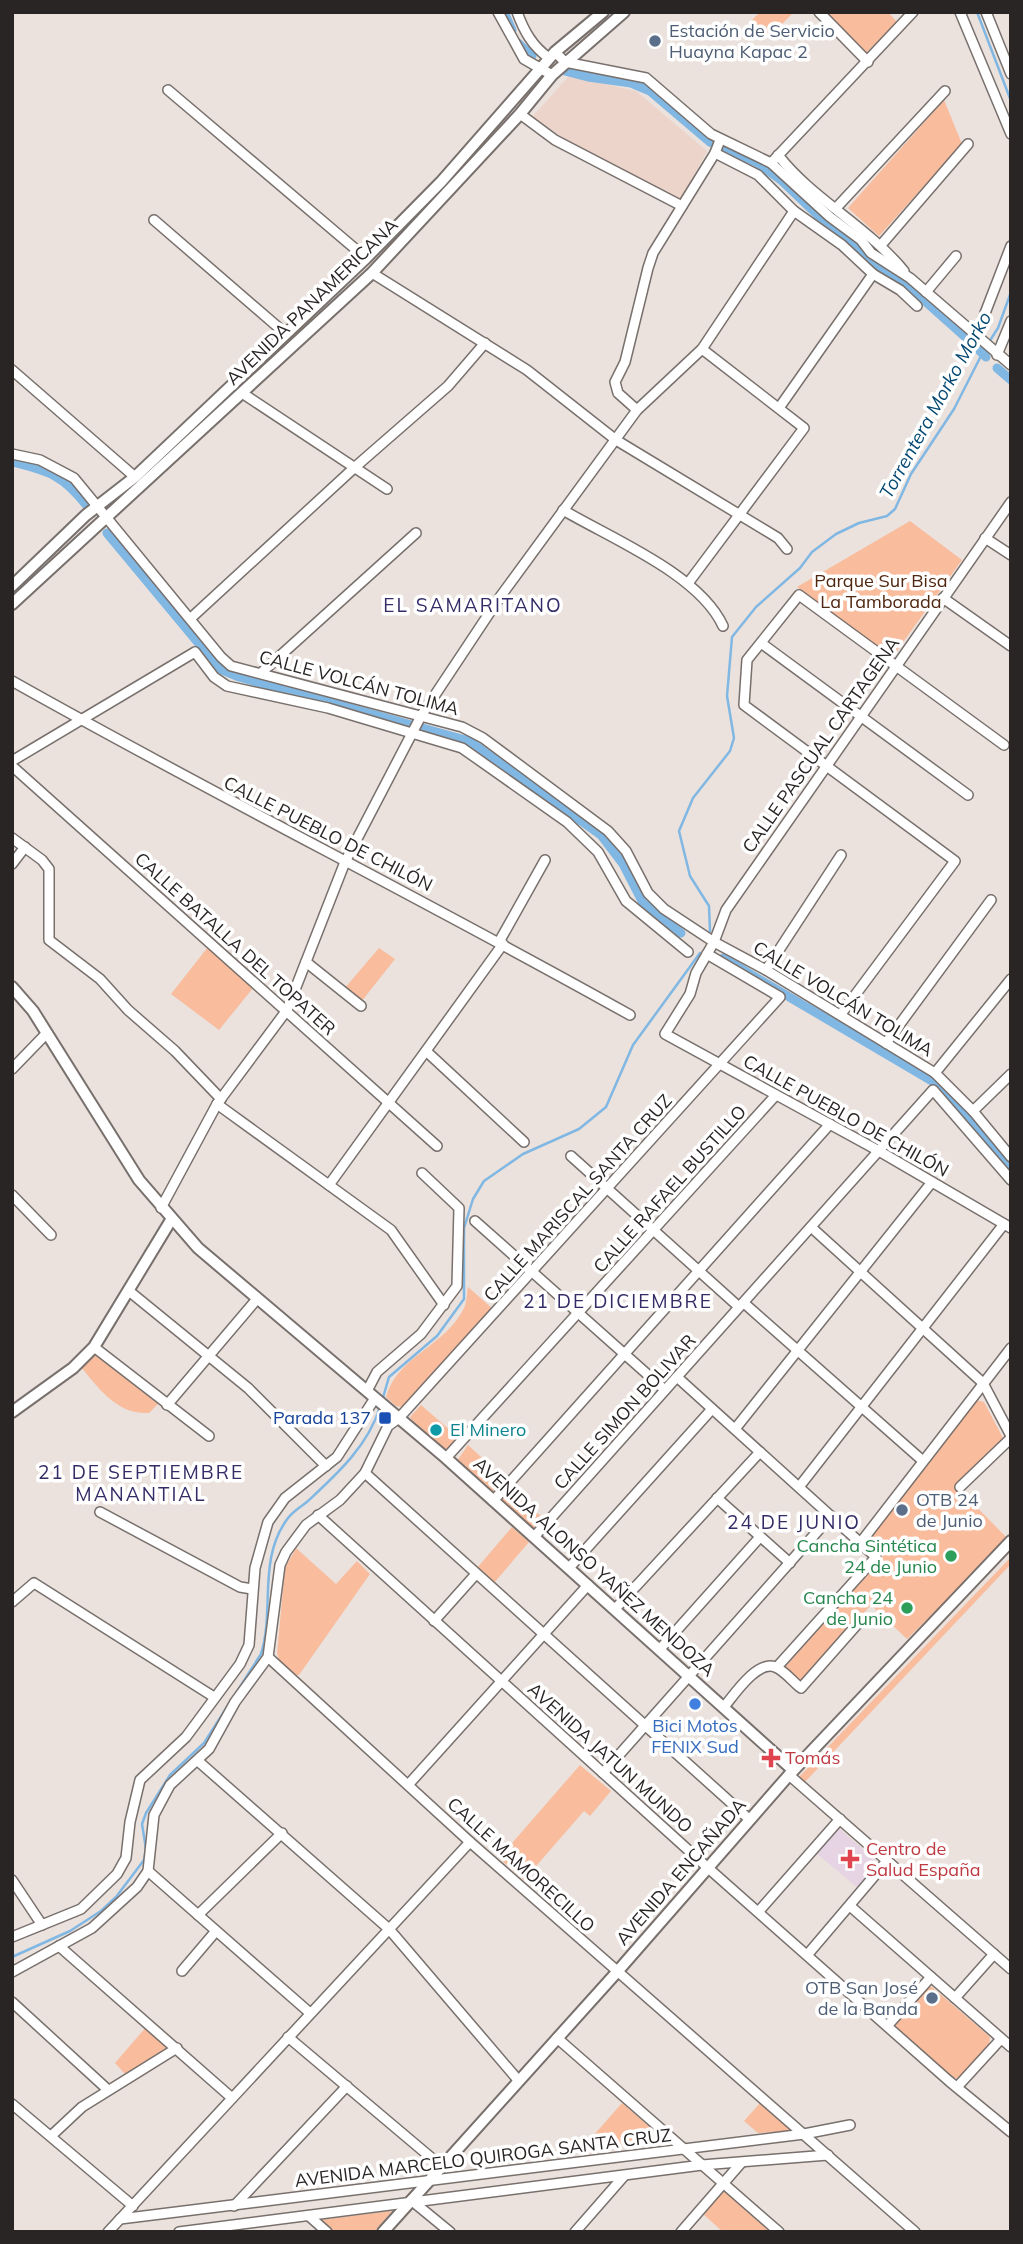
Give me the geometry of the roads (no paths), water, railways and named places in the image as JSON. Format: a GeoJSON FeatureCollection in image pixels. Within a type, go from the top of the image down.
{"type":"FeatureCollection","features":[{"type":"Feature","properties":{"kind":"main road","name":"AVENIDA PANAMERICANA"},"geometry":{"type":"LineString","coordinates":[[12,586],[97,506],[135,477],[366,258],[441,182],[552,55],[603,12]]}},
{"type":"Feature","properties":{"kind":"main road","name":"AVENIDA PANAMERICANA"},"geometry":{"type":"LineString","coordinates":[[12,604],[373,273],[520,114],[552,75],[624,12]]}},
{"type":"Feature","properties":{"kind":"main road","name":"AVENIDA ALONSO YAÑEZ MENDOZA"},"geometry":{"type":"LineString","coordinates":[[12,986],[33,1011],[110,1136],[171,1220],[257,1299],[446,1458],[724,1707],[791,1772]]}},
{"type":"Feature","properties":{"kind":"main road"},"geometry":{"type":"LineString","coordinates":[[12,1412],[74,1368],[94,1347],[171,1220]]}},
{"type":"Feature","properties":{"kind":"main road","name":"AVENIDA ENCAÑADA"},"geometry":{"type":"LineString","coordinates":[[383,2232],[617,1972],[791,1772],[1011,1541]]}},
{"type":"Feature","properties":{"kind":"street"},"geometry":{"type":"LineString","coordinates":[[498,12],[524,59],[552,75]]}},
{"type":"Feature","properties":{"kind":"street"},"geometry":{"type":"LineString","coordinates":[[517,12],[523,29],[537,49],[565,62],[646,78],[717,146],[758,176],[794,211],[842,245],[873,274],[900,290],[917,306]]}},
{"type":"Feature","properties":{"kind":"street"},"geometry":{"type":"LineString","coordinates":[[819,12],[868,62]]}},
{"type":"Feature","properties":{"kind":"street"},"geometry":{"type":"LineString","coordinates":[[774,159],[913,12]]}},
{"type":"Feature","properties":{"kind":"street"},"geometry":{"type":"LineString","coordinates":[[960,12],[1011,134]]}},
{"type":"Feature","properties":{"kind":"street"},"geometry":{"type":"LineString","coordinates":[[986,12],[1011,74]]}},
{"type":"Feature","properties":{"kind":"street"},"geometry":{"type":"LineString","coordinates":[[168,90],[366,258]]}},
{"type":"Feature","properties":{"kind":"street"},"geometry":{"type":"LineString","coordinates":[[838,208],[945,90]]}},
{"type":"Feature","properties":{"kind":"street"},"geometry":{"type":"LineString","coordinates":[[520,114],[555,140],[682,206]]}},
{"type":"Feature","properties":{"kind":"street"},"geometry":{"type":"LineString","coordinates":[[881,244],[968,144]]}},
{"type":"Feature","properties":{"kind":"street"},"geometry":{"type":"LineString","coordinates":[[717,146],[774,159],[881,244],[910,278],[1011,365]]}},
{"type":"Feature","properties":{"kind":"street"},"geometry":{"type":"LineString","coordinates":[[637,410],[618,393],[615,382],[625,362],[653,253],[717,146]]}},
{"type":"Feature","properties":{"kind":"street"},"geometry":{"type":"LineString","coordinates":[[774,159],[830,217],[861,240],[871,253],[910,278]]}},
{"type":"Feature","properties":{"kind":"street"},"geometry":{"type":"LineString","coordinates":[[161,1208],[168,1201],[219,1102],[287,1010],[345,862],[417,724],[563,510],[637,410],[702,349],[794,211]]}},
{"type":"Feature","properties":{"kind":"street"},"geometry":{"type":"LineString","coordinates":[[154,220],[286,334]]}},
{"type":"Feature","properties":{"kind":"street"},"geometry":{"type":"LineString","coordinates":[[980,337],[1011,246]]}},
{"type":"Feature","properties":{"kind":"street"},"geometry":{"type":"LineString","coordinates":[[926,292],[956,256]]}},
{"type":"Feature","properties":{"kind":"street"},"geometry":{"type":"LineString","coordinates":[[373,273],[485,342],[527,370],[615,440],[738,517],[778,538],[787,549]]}},
{"type":"Feature","properties":{"kind":"street"},"geometry":{"type":"LineString","coordinates":[[779,408],[873,274]]}},
{"type":"Feature","properties":{"kind":"street"},"geometry":{"type":"LineString","coordinates":[[994,352],[1011,321]]}},
{"type":"Feature","properties":{"kind":"street"},"geometry":{"type":"LineString","coordinates":[[191,618],[354,468],[448,386],[485,342]]}},
{"type":"Feature","properties":{"kind":"street"},"geometry":{"type":"LineString","coordinates":[[689,582],[804,428],[702,349]]}},
{"type":"Feature","properties":{"kind":"street"},"geometry":{"type":"LineString","coordinates":[[12,370],[135,477]]}},
{"type":"Feature","properties":{"kind":"street"},"geometry":{"type":"LineString","coordinates":[[242,393],[387,489]]}},
{"type":"Feature","properties":{"kind":"street","name":"CALLE VOLCÁN TOLIMA"},"geometry":{"type":"LineString","coordinates":[[12,454],[40,460],[66,472],[231,666],[261,673],[417,724],[462,748],[567,822],[598,852],[626,901],[688,952]]}},
{"type":"Feature","properties":{"kind":"street","name":"CALLE PASCUAL CARTAGENA"},"geometry":{"type":"LineString","coordinates":[[665,1034],[690,994],[696,973],[714,943],[726,910],[895,664],[1011,502]]}},
{"type":"Feature","properties":{"kind":"street"},"geometry":{"type":"LineString","coordinates":[[563,510],[689,582],[711,603],[723,626]]}},
{"type":"Feature","properties":{"kind":"street"},"geometry":{"type":"LineString","coordinates":[[261,673],[416,533]]}},
{"type":"Feature","properties":{"kind":"street"},"geometry":{"type":"LineString","coordinates":[[985,538],[1011,555]]}},
{"type":"Feature","properties":{"kind":"street"},"geometry":{"type":"LineString","coordinates":[[841,1014],[956,861],[744,705],[744,669],[751,653],[799,595],[1004,745]]}},
{"type":"Feature","properties":{"kind":"street"},"geometry":{"type":"LineString","coordinates":[[943,598],[1011,646]]}},
{"type":"Feature","properties":{"kind":"street"},"geometry":{"type":"LineString","coordinates":[[761,643],[968,795]]}},
{"type":"Feature","properties":{"kind":"street","name":"CALLE VOLCÁN TOLIMA"},"geometry":{"type":"LineString","coordinates":[[81,720],[195,652],[214,677],[227,686],[417,724],[472,731],[597,822],[626,852],[655,901],[714,943],[841,1014],[935,1073],[973,1111],[1011,1157]]}},
{"type":"Feature","properties":{"kind":"street","name":"CALLE PUEBLO DE CHILÓN"},"geometry":{"type":"LineString","coordinates":[[12,681],[178,775],[501,943],[630,1015]]}},
{"type":"Feature","properties":{"kind":"street"},"geometry":{"type":"LineString","coordinates":[[12,764],[81,720]]}},
{"type":"Feature","properties":{"kind":"street","name":"CALLE BATALLA DEL TOPATER"},"geometry":{"type":"LineString","coordinates":[[12,764],[437,1146]]}},
{"type":"Feature","properties":{"kind":"street"},"geometry":{"type":"LineString","coordinates":[[12,838],[50,869],[49,940],[100,979],[128,1010],[175,1051],[219,1102],[391,1230],[444,1305]]}},
{"type":"Feature","properties":{"kind":"street"},"geometry":{"type":"LineString","coordinates":[[12,864],[24,847]]}},
{"type":"Feature","properties":{"kind":"street"},"geometry":{"type":"LineString","coordinates":[[766,970],[841,855]]}},
{"type":"Feature","properties":{"kind":"street"},"geometry":{"type":"LineString","coordinates":[[329,1185],[390,1103],[501,943],[545,860]]}},
{"type":"Feature","properties":{"kind":"street"},"geometry":{"type":"LineString","coordinates":[[886,1043],[991,900]]}},
{"type":"Feature","properties":{"kind":"street","name":"CALLE MARISCAL SANTA CRUZ"},"geometry":{"type":"LineString","coordinates":[[268,1657],[280,1565],[293,1539],[318,1515],[340,1500],[365,1473],[388,1426],[399,1418],[533,1272],[780,998],[708,954]]}},
{"type":"Feature","properties":{"kind":"street"},"geometry":{"type":"LineString","coordinates":[[306,962],[361,1006]]}},
{"type":"Feature","properties":{"kind":"street"},"geometry":{"type":"LineString","coordinates":[[935,1073],[1011,979]]}},
{"type":"Feature","properties":{"kind":"street"},"geometry":{"type":"LineString","coordinates":[[12,1069],[46,1034]]}},
{"type":"Feature","properties":{"kind":"street","name":"CALLE PUEBLO DE CHILÓN"},"geometry":{"type":"LineString","coordinates":[[665,1034],[879,1151],[1007,1226]]}},
{"type":"Feature","properties":{"kind":"street"},"geometry":{"type":"LineString","coordinates":[[426,1051],[524,1142]]}},
{"type":"Feature","properties":{"kind":"street"},"geometry":{"type":"LineString","coordinates":[[973,1111],[1011,1074]]}},
{"type":"Feature","properties":{"kind":"street"},"geometry":{"type":"LineString","coordinates":[[960,1487],[1011,1437],[983,1383],[811,1227],[933,1090],[1011,1180]]}},
{"type":"Feature","properties":{"kind":"street","name":"CALLE RAFAEL BUSTILLO"},"geometry":{"type":"LineString","coordinates":[[446,1458],[776,1095]]}},
{"type":"Feature","properties":{"kind":"street"},"geometry":{"type":"LineString","coordinates":[[493,1501],[830,1124]]}},
{"type":"Feature","properties":{"kind":"street"},"geometry":{"type":"LineString","coordinates":[[571,1156],[699,1271],[797,1350],[923,1461]]}},
{"type":"Feature","properties":{"kind":"street"},"geometry":{"type":"LineString","coordinates":[[12,1937],[81,1909],[117,1874],[128,1850],[130,1822],[140,1780],[187,1737],[240,1664],[249,1645],[252,1589],[268,1522],[276,1508],[326,1466],[349,1442],[376,1399],[377,1372],[421,1334],[457,1286],[459,1208],[422,1172]]}},
{"type":"Feature","properties":{"kind":"street"},"geometry":{"type":"LineString","coordinates":[[735,1429],[932,1182]]}},
{"type":"Feature","properties":{"kind":"street"},"geometry":{"type":"LineString","coordinates":[[12,1195],[51,1235]]}},
{"type":"Feature","properties":{"kind":"street"},"geometry":{"type":"LineString","coordinates":[[475,1221],[665,1391]]}},
{"type":"Feature","properties":{"kind":"street"},"geometry":{"type":"LineString","coordinates":[[799,1487],[922,1329],[1007,1226]]}},
{"type":"Feature","properties":{"kind":"street","name":"CALLE SIMON BOLIVAR"},"geometry":{"type":"LineString","coordinates":[[534,1537],[811,1227]]}},
{"type":"Feature","properties":{"kind":"street"},"geometry":{"type":"LineString","coordinates":[[129,1292],[248,1388],[326,1466]]}},
{"type":"Feature","properties":{"kind":"street"},"geometry":{"type":"LineString","coordinates":[[167,1405],[257,1299]]}},
{"type":"Feature","properties":{"kind":"street"},"geometry":{"type":"LineString","coordinates":[[94,1347],[209,1436]]}},
{"type":"Feature","properties":{"kind":"street"},"geometry":{"type":"LineString","coordinates":[[861,1542],[1011,1348]]}},
{"type":"Feature","properties":{"kind":"street"},"geometry":{"type":"LineString","coordinates":[[677,1377],[876,1557],[777,1667]]}},
{"type":"Feature","properties":{"kind":"street"},"geometry":{"type":"LineString","coordinates":[[569,1568],[712,1409]]}},
{"type":"Feature","properties":{"kind":"street"},"geometry":{"type":"LineString","coordinates":[[615,1609],[760,1452]]}},
{"type":"Feature","properties":{"kind":"street"},"geometry":{"type":"LineString","coordinates":[[365,1473],[749,1819]]}},
{"type":"Feature","properties":{"kind":"street"},"geometry":{"type":"LineString","coordinates":[[717,1498],[790,1563]]}},
{"type":"Feature","properties":{"kind":"street"},"geometry":{"type":"LineString","coordinates":[[100,1512],[240,1587],[252,1589]]}},
{"type":"Feature","properties":{"kind":"street","name":"AVENIDA JATUN MUNDO"},"geometry":{"type":"LineString","coordinates":[[318,1515],[707,1867],[759,1910],[949,2081],[1011,2132]]}},
{"type":"Feature","properties":{"kind":"street"},"geometry":{"type":"LineString","coordinates":[[603,1773],[691,1677],[831,1516]]}},
{"type":"Feature","properties":{"kind":"street"},"geometry":{"type":"LineString","coordinates":[[660,1649],[760,1537]]}},
{"type":"Feature","properties":{"kind":"street"},"geometry":{"type":"LineString","coordinates":[[434,1621],[476,1574]]}},
{"type":"Feature","properties":{"kind":"street"},"geometry":{"type":"LineString","coordinates":[[12,1602],[34,1583],[215,1697]]}},
{"type":"Feature","properties":{"kind":"street"},"geometry":{"type":"LineString","coordinates":[[408,1784],[588,1585]]}},
{"type":"Feature","properties":{"kind":"street"},"geometry":{"type":"LineString","coordinates":[[724,1707],[758,1670],[769,1665],[777,1667],[801,1688],[861,1620]]}},
{"type":"Feature","properties":{"kind":"street"},"geometry":{"type":"LineString","coordinates":[[12,1972],[92,1928],[114,1910],[148,1871],[154,1815],[170,1785],[198,1761],[268,1657]]}},
{"type":"Feature","properties":{"kind":"street","name":"CALLE MAMORECILLO"},"geometry":{"type":"LineString","coordinates":[[268,1657],[470,1842],[915,2232]]}},
{"type":"Feature","properties":{"kind":"street"},"geometry":{"type":"LineString","coordinates":[[198,1761],[233,1795],[282,1833],[389,1929],[518,2080]]}},
{"type":"Feature","properties":{"kind":"street","name":"AVENIDA ALONSO YAÑEZ MENDOZA"},"geometry":{"type":"LineString","coordinates":[[791,1772],[840,1819],[1011,1969]]}},
{"type":"Feature","properties":{"kind":"street"},"geometry":{"type":"LineString","coordinates":[[759,1910],[840,1819]]}},
{"type":"Feature","properties":{"kind":"street"},"geometry":{"type":"LineString","coordinates":[[198,1915],[282,1833]]}},
{"type":"Feature","properties":{"kind":"street"},"geometry":{"type":"LineString","coordinates":[[108,2232],[470,1842]]}},
{"type":"Feature","properties":{"kind":"street"},"geometry":{"type":"LineString","coordinates":[[808,1954],[887,1861]]}},
{"type":"Feature","properties":{"kind":"street"},"geometry":{"type":"LineString","coordinates":[[148,1871],[310,2013]]}},
{"type":"Feature","properties":{"kind":"street"},"geometry":{"type":"LineString","coordinates":[[12,1880],[42,1925]]}},
{"type":"Feature","properties":{"kind":"street"},"geometry":{"type":"LineString","coordinates":[[850,1906],[1011,2047]]}},
{"type":"Feature","properties":{"kind":"street"},"geometry":{"type":"LineString","coordinates":[[182,1970],[216,1931]]}},
{"type":"Feature","properties":{"kind":"street"},"geometry":{"type":"LineString","coordinates":[[59,1946],[232,2098]]}},
{"type":"Feature","properties":{"kind":"street"},"geometry":{"type":"LineString","coordinates":[[955,1998],[993,1954]]}},
{"type":"Feature","properties":{"kind":"street"},"geometry":{"type":"LineString","coordinates":[[888,2025],[931,1977]]}},
{"type":"Feature","properties":{"kind":"street"},"geometry":{"type":"LineString","coordinates":[[12,2002],[107,2090]]}},
{"type":"Feature","properties":{"kind":"street"},"geometry":{"type":"LineString","coordinates":[[288,2037],[441,2166]]}},
{"type":"Feature","properties":{"kind":"street"},"geometry":{"type":"LineString","coordinates":[[557,2038],[779,2232]]}},
{"type":"Feature","properties":{"kind":"street"},"geometry":{"type":"LineString","coordinates":[[958,2086],[1001,2039]]}},
{"type":"Feature","properties":{"kind":"street"},"geometry":{"type":"LineString","coordinates":[[51,2136],[82,2106],[177,2048]]}},
{"type":"Feature","properties":{"kind":"street"},"geometry":{"type":"LineString","coordinates":[[233,2206],[347,2086]]}},
{"type":"Feature","properties":{"kind":"street"},"geometry":{"type":"LineString","coordinates":[[12,2104],[133,2206]]}},
{"type":"Feature","properties":{"kind":"street","name":"AVENIDA MARCELO QUIROGA SANTA CRUZ"},"geometry":{"type":"LineString","coordinates":[[120,2219],[804,2134],[850,2125]]}},
{"type":"Feature","properties":{"kind":"street","name":"AVENIDA MARCELO QUIROGA SANTA CRUZ"},"geometry":{"type":"LineString","coordinates":[[179,2232],[279,2221],[411,2200],[702,2165],[828,2155]]}},
{"type":"Feature","properties":{"kind":"street"},"geometry":{"type":"LineString","coordinates":[[681,2232],[741,2163]]}},
{"type":"Feature","properties":{"kind":"street"},"geometry":{"type":"LineString","coordinates":[[575,2232],[624,2176]]}},
{"type":"Feature","properties":{"kind":"street"},"geometry":{"type":"LineString","coordinates":[[411,2200],[450,2232]]}},
{"type":"Feature","properties":{"kind":"street"},"geometry":{"type":"LineString","coordinates":[[309,2216],[327,2232]]}},
{"type":"Feature","properties":{"kind":"street"},"geometry":{"type":"LineString","coordinates":[[269,2232],[279,2221]]}},
{"type":"Feature","properties":{"kind":"waterway"},"geometry":{"type":"LineString","coordinates":[[504,12],[512,30]]}},
{"type":"Feature","properties":{"kind":"waterway","name":"Torrentera Morko Morko"},"geometry":{"type":"LineString","coordinates":[[977,12],[1011,101]]}},
{"type":"Feature","properties":{"kind":"waterway"},"geometry":{"type":"LineString","coordinates":[[518,43],[532,56]]}},
{"type":"Feature","properties":{"kind":"waterway"},"geometry":{"type":"LineString","coordinates":[[561,70],[631,83],[650,91],[710,142],[756,162],[781,180],[827,224],[859,247],[870,264],[909,287],[973,344]]}},
{"type":"Feature","properties":{"kind":"waterway","name":"Torrentera Morko Morko"},"geometry":{"type":"LineString","coordinates":[[989,342],[998,328],[1011,292]]}},
{"type":"Feature","properties":{"kind":"waterway","name":"Torrentera Morko Morko"},"geometry":{"type":"LineString","coordinates":[[710,931],[709,906],[690,876],[679,831],[693,798],[730,751],[734,738],[727,696],[732,637],[756,607],[800,568],[812,552],[836,534],[859,523],[887,516],[895,509],[911,474],[954,409],[985,348]]}},
{"type":"Feature","properties":{"kind":"waterway","name":"Torrentera Morko Morko"},"geometry":{"type":"LineString","coordinates":[[978,349],[986,357]]}},
{"type":"Feature","properties":{"kind":"waterway"},"geometry":{"type":"LineString","coordinates":[[997,368],[1011,380]]}},
{"type":"Feature","properties":{"kind":"waterway"},"geometry":{"type":"LineString","coordinates":[[12,462],[54,476],[70,487],[87,506]]}},
{"type":"Feature","properties":{"kind":"waterway"},"geometry":{"type":"LineString","coordinates":[[107,533],[220,669],[239,677],[469,741],[601,835],[623,864],[643,903],[681,933]]}},
{"type":"Feature","properties":{"kind":"waterway","name":"Torrentera Morko Morko"},"geometry":{"type":"LineString","coordinates":[[382,1401],[389,1377],[437,1336],[464,1299],[464,1228],[473,1199],[484,1181],[523,1154],[579,1129],[606,1107],[633,1045],[700,953]]}},
{"type":"Feature","properties":{"kind":"waterway"},"geometry":{"type":"LineString","coordinates":[[723,958],[944,1088],[1011,1169]]}},
{"type":"Feature","properties":{"kind":"waterway","name":"Torrentera Morko Morko"},"geometry":{"type":"LineString","coordinates":[[12,1957],[70,1931],[101,1911],[116,1897],[144,1860],[146,1849],[142,1824],[146,1813],[170,1775],[204,1743],[261,1654],[267,1620],[270,1567],[279,1534],[290,1515],[319,1491],[360,1447],[380,1407]]}},
{"type":"Feature","properties":{"kind":"place","name":"Estación de Servicio Huayna Kapac 2"},"geometry":{"type":"Point","coordinates":[655,41]}},
{"type":"Feature","properties":{"kind":"place","name":"Parada 137"},"geometry":{"type":"Point","coordinates":[385,1418]}},
{"type":"Feature","properties":{"kind":"place","name":"El Minero"},"geometry":{"type":"Point","coordinates":[436,1430]}},
{"type":"Feature","properties":{"kind":"place","name":"OTB 24 de Junio"},"geometry":{"type":"Point","coordinates":[902,1510]}},
{"type":"Feature","properties":{"kind":"place","name":"Cancha Sintética 24 de Junio"},"geometry":{"type":"Point","coordinates":[951,1556]}},
{"type":"Feature","properties":{"kind":"place","name":"Cancha 24 de Junio"},"geometry":{"type":"Point","coordinates":[907,1608]}},
{"type":"Feature","properties":{"kind":"place","name":"Bici Motos FENIX Sud"},"geometry":{"type":"Point","coordinates":[695,1704]}},
{"type":"Feature","properties":{"kind":"place","name":"Tomás"},"geometry":{"type":"Point","coordinates":[771,1758]}},
{"type":"Feature","properties":{"kind":"place","name":"Centro de Salud España"},"geometry":{"type":"Point","coordinates":[850,1859]}},
{"type":"Feature","properties":{"kind":"place","name":"OTB San José de la Banda"},"geometry":{"type":"Point","coordinates":[932,1998]}},
{"type":"Feature","properties":{"kind":"district","name":"EL SAMARITANO"},"geometry":{"type":"Point","coordinates":[473,605]}},
{"type":"Feature","properties":{"kind":"district","name":"21 DE DICIEMBRE"},"geometry":{"type":"Point","coordinates":[618,1301]}},
{"type":"Feature","properties":{"kind":"district","name":"21 DE SEPTIEMBRE MANANTIAL"},"geometry":{"type":"Point","coordinates":[141,1483]}},
{"type":"Feature","properties":{"kind":"district","name":"24 DE JUNIO"},"geometry":{"type":"Point","coordinates":[794,1522]}},
{"type":"Feature","properties":{"kind":"park label","name":"Parque Sur Bisa La Tamborada"},"geometry":{"type":"Point","coordinates":[881,591]}}]}
